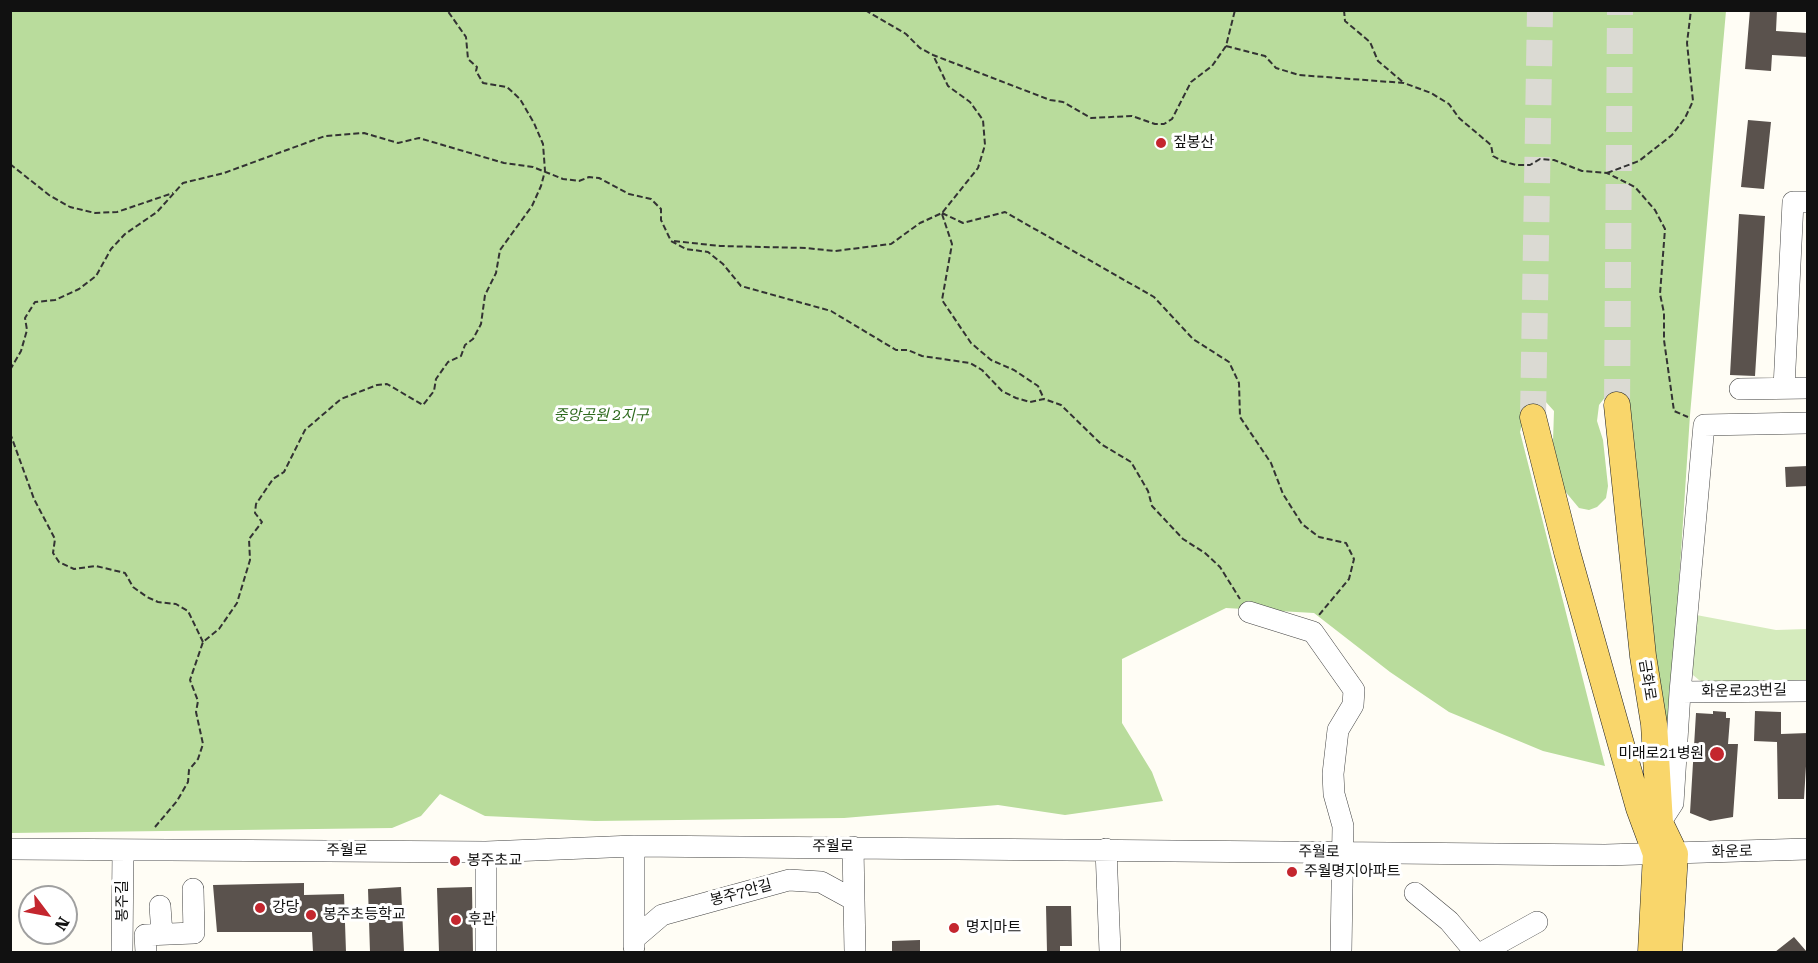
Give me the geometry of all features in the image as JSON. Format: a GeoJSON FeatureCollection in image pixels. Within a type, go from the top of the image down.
{"type":"FeatureCollection","features":[{"type":"Feature","properties":{"kind":"main road","name":"금화로"},"geometry":{"type":"LineString","coordinates":[[1617,405],[1643,656],[1654,724],[1660,823],[1666,854],[1669,952]]}},
{"type":"Feature","properties":{"kind":"main road","name":"금화로"},"geometry":{"type":"LineString","coordinates":[[1533,417],[1570,563],[1639,808],[1666,854],[1651,952]]}},
{"type":"Feature","properties":{"kind":"street"},"geometry":{"type":"LineString","coordinates":[[1784,388],[1793,202],[1808,202]]}},
{"type":"Feature","properties":{"kind":"street"},"geometry":{"type":"LineString","coordinates":[[1740,389],[1808,388]]}},
{"type":"Feature","properties":{"kind":"street"},"geometry":{"type":"LineString","coordinates":[[1660,823],[1673,803],[1680,692],[1704,425],[1808,423]]}},
{"type":"Feature","properties":{"kind":"street"},"geometry":{"type":"LineString","coordinates":[[1249,612],[1313,632],[1354,690],[1353,705],[1338,730],[1333,774],[1334,794],[1343,826],[1341,952]]}},
{"type":"Feature","properties":{"kind":"street","name":"화운로23번길"},"geometry":{"type":"LineString","coordinates":[[1680,692],[1808,691]]}},
{"type":"Feature","properties":{"kind":"street"},"geometry":{"type":"LineString","coordinates":[[634,846],[634,946]]}},
{"type":"Feature","properties":{"kind":"street","name":"주월로"},"geometry":{"type":"LineString","coordinates":[[10,849],[486,852],[634,846],[1666,854]]}},
{"type":"Feature","properties":{"kind":"street"},"geometry":{"type":"LineString","coordinates":[[853,847],[855,952]]}},
{"type":"Feature","properties":{"kind":"street"},"geometry":{"type":"LineString","coordinates":[[1106,849],[1110,952]]}},
{"type":"Feature","properties":{"kind":"street","name":"화운로"},"geometry":{"type":"LineString","coordinates":[[1666,854],[1808,849]]}},
{"type":"Feature","properties":{"kind":"street","name":"봉주길"},"geometry":{"type":"LineString","coordinates":[[122,952],[123,850]]}},
{"type":"Feature","properties":{"kind":"street"},"geometry":{"type":"LineString","coordinates":[[486,852],[486,952]]}},
{"type":"Feature","properties":{"kind":"street","name":"봉주7안길"},"geometry":{"type":"LineString","coordinates":[[634,946],[662,915],[789,880],[821,882],[854,900]]}},
{"type":"Feature","properties":{"kind":"street"},"geometry":{"type":"LineString","coordinates":[[146,952],[146,934],[194,933],[193,889]]}},
{"type":"Feature","properties":{"kind":"street"},"geometry":{"type":"LineString","coordinates":[[1415,893],[1449,921],[1476,952]]}},
{"type":"Feature","properties":{"kind":"street"},"geometry":{"type":"LineString","coordinates":[[160,906],[162,934]]}},
{"type":"Feature","properties":{"kind":"street"},"geometry":{"type":"LineString","coordinates":[[1483,952],[1537,922]]}},
{"type":"Feature","properties":{"kind":"path"},"geometry":{"type":"LineString","coordinates":[[155,827],[177,801],[188,782],[189,770],[198,759],[203,744],[196,712],[198,701],[190,680],[203,642],[219,629],[237,603],[250,560],[249,538],[262,522],[255,513],[256,504],[273,479],[284,472],[305,430],[341,399],[377,385],[387,384],[423,405],[434,391],[436,379],[448,362],[461,356],[465,345],[473,339],[481,324],[485,295],[496,273],[500,250],[532,206],[545,171],[543,144],[520,99],[507,87],[483,83],[476,71],[477,67],[468,59],[466,37],[447,10]]}},
{"type":"Feature","properties":{"kind":"path"},"geometry":{"type":"LineString","coordinates":[[866,10],[906,34],[920,48],[933,55],[1050,100],[1063,102],[1091,118],[1132,116],[1155,124],[1164,124],[1172,119],[1191,82],[1212,66],[1226,46],[1235,10]]}},
{"type":"Feature","properties":{"kind":"path"},"geometry":{"type":"LineString","coordinates":[[1344,10],[1345,21],[1370,42],[1378,61],[1404,83]]}},
{"type":"Feature","properties":{"kind":"path"},"geometry":{"type":"LineString","coordinates":[[1607,173],[1639,161],[1672,135],[1685,118],[1693,101],[1687,43],[1691,10]]}},
{"type":"Feature","properties":{"kind":"path"},"geometry":{"type":"LineString","coordinates":[[1226,46],[1265,56],[1276,68],[1299,75],[1404,83],[1431,93],[1449,104],[1460,118],[1491,145],[1493,156],[1502,161],[1530,165],[1540,159],[1554,160],[1582,171],[1607,173],[1635,187],[1644,195],[1665,229],[1660,294],[1674,411],[1704,425]]}},
{"type":"Feature","properties":{"kind":"path"},"geometry":{"type":"LineString","coordinates":[[671,241],[720,246],[836,251],[891,244],[920,223],[942,213],[978,168],[985,145],[982,120],[970,102],[948,86],[933,55]]}},
{"type":"Feature","properties":{"kind":"path"},"geometry":{"type":"LineString","coordinates":[[10,370],[21,351],[27,330],[25,318],[35,302],[55,300],[80,289],[96,276],[111,249],[125,234],[157,212],[183,183],[224,173],[325,136],[364,133],[398,143],[419,138],[504,164],[533,167],[563,179],[579,181],[589,177],[599,178],[629,194],[651,199],[661,209],[661,219],[671,241],[686,249],[708,252],[723,264],[741,286],[831,311],[896,350],[908,350],[922,356],[970,363],[982,370],[1002,391],[1016,398],[1030,402],[1044,399],[1061,405],[1101,444],[1131,462],[1148,491],[1152,506],[1183,539],[1206,553],[1220,567],[1232,581],[1249,612]]}},
{"type":"Feature","properties":{"kind":"path"},"geometry":{"type":"LineString","coordinates":[[10,164],[49,195],[70,207],[95,213],[117,213],[173,193]]}},
{"type":"Feature","properties":{"kind":"path"},"geometry":{"type":"LineString","coordinates":[[942,213],[963,223],[1005,212],[1154,297],[1193,339],[1228,362],[1239,383],[1240,417],[1271,463],[1284,494],[1302,524],[1319,537],[1346,543],[1354,559],[1349,579],[1313,624],[1313,632]]}},
{"type":"Feature","properties":{"kind":"path"},"geometry":{"type":"LineString","coordinates":[[942,213],[952,244],[942,300],[971,343],[991,360],[1014,370],[1038,386],[1044,399]]}},
{"type":"Feature","properties":{"kind":"path"},"geometry":{"type":"LineString","coordinates":[[10,433],[34,499],[55,539],[53,553],[59,562],[74,569],[96,566],[125,573],[133,587],[147,597],[158,602],[176,604],[188,611],[203,642]]}},
{"type":"Feature","properties":{"kind":"green space","name":"중앙공원 2지구"},"geometry":{"type":"Polygon","coordinates":[[[10,11],[1726,11],[1690,415],[1667,766],[1628,403],[1623,394],[1615,391],[1606,396],[1599,405],[1597,421],[1603,440],[1608,486],[1606,498],[1597,507],[1589,510],[1579,508],[1564,490],[1553,442],[1554,411],[1545,401],[1536,399],[1527,407],[1520,432],[1605,766],[1543,751],[1449,712],[1390,672],[1314,613],[1226,608],[1122,659],[1122,723],[1152,772],[1163,801],[1065,815],[998,805],[844,818],[595,821],[485,816],[440,794],[421,816],[392,828],[11,833],[10,11]]]}},
{"type":"Feature","properties":{"kind":"green space"},"geometry":{"type":"Polygon","coordinates":[[[1691,614],[1776,630],[1807,629],[1807,683],[1706,683],[1699,680],[1693,675],[1690,666],[1691,614]]]}},
{"type":"Feature","properties":{"kind":"building"},"geometry":{"type":"Polygon","coordinates":[[[1750,10],[1777,10],[1776,31],[1808,33],[1808,57],[1772,55],[1771,71],[1745,69],[1750,10]]]}},
{"type":"Feature","properties":{"kind":"building"},"geometry":{"type":"Polygon","coordinates":[[[1748,120],[1771,122],[1764,189],[1741,187],[1748,120]]]}},
{"type":"Feature","properties":{"kind":"building"},"geometry":{"type":"Polygon","coordinates":[[[1739,214],[1765,216],[1755,376],[1730,375],[1739,214]]]}},
{"type":"Feature","properties":{"kind":"building"},"geometry":{"type":"Polygon","coordinates":[[[1808,466],[1808,486],[1786,487],[1785,467],[1808,466]]]}},
{"type":"Feature","properties":{"kind":"building"},"geometry":{"type":"Polygon","coordinates":[[[1713,711],[1726,712],[1726,718],[1730,718],[1728,744],[1738,744],[1733,817],[1710,821],[1690,813],[1696,713],[1713,714],[1713,711]]]}},
{"type":"Feature","properties":{"kind":"building"},"geometry":{"type":"Polygon","coordinates":[[[1755,711],[1781,712],[1781,734],[1808,733],[1804,799],[1778,799],[1777,742],[1754,741],[1755,711]]]}},
{"type":"Feature","properties":{"kind":"building","name":"강당"},"geometry":{"type":"Polygon","coordinates":[[[304,883],[304,895],[344,894],[346,952],[313,952],[312,932],[217,932],[213,885],[304,883]]]}},
{"type":"Feature","properties":{"kind":"building"},"geometry":{"type":"Polygon","coordinates":[[[401,887],[404,952],[370,952],[368,889],[401,887]]]}},
{"type":"Feature","properties":{"kind":"building","name":"후관"},"geometry":{"type":"Polygon","coordinates":[[[472,887],[473,952],[439,952],[437,888],[472,887]]]}},
{"type":"Feature","properties":{"kind":"building"},"geometry":{"type":"Polygon","coordinates":[[[1046,906],[1071,906],[1072,946],[1060,946],[1060,952],[1047,952],[1046,906]]]}},
{"type":"Feature","properties":{"kind":"building"},"geometry":{"type":"Polygon","coordinates":[[[1794,937],[1807,952],[1775,952],[1794,937]]]}},
{"type":"Feature","properties":{"kind":"building"},"geometry":{"type":"Polygon","coordinates":[[[920,940],[920,952],[892,952],[892,941],[920,940]]]}},
{"type":"Feature","properties":{"kind":"tunnel"},"geometry":{"type":"LineString","coordinates":[[1533,417],[1540,10]]}},
{"type":"Feature","properties":{"kind":"tunnel"},"geometry":{"type":"LineString","coordinates":[[1617,405],[1620,10]]}},
{"type":"Feature","properties":{"kind":"place","name":"짚봉산"},"geometry":{"type":"Point","coordinates":[1161,143]}},
{"type":"Feature","properties":{"kind":"place","name":"미래로21병원"},"geometry":{"type":"Point","coordinates":[1717,754]}},
{"type":"Feature","properties":{"kind":"place","name":"봉주초교"},"geometry":{"type":"Point","coordinates":[455,861]}},
{"type":"Feature","properties":{"kind":"place","name":"주월명지아파트"},"geometry":{"type":"Point","coordinates":[1292,872]}},
{"type":"Feature","properties":{"kind":"place","name":"강당"},"geometry":{"type":"Point","coordinates":[260,908]}},
{"type":"Feature","properties":{"kind":"place","name":"봉주초등학교"},"geometry":{"type":"Point","coordinates":[311,915]}},
{"type":"Feature","properties":{"kind":"place","name":"후관"},"geometry":{"type":"Point","coordinates":[456,920]}},
{"type":"Feature","properties":{"kind":"place","name":"명지마트"},"geometry":{"type":"Point","coordinates":[954,928]}}]}
